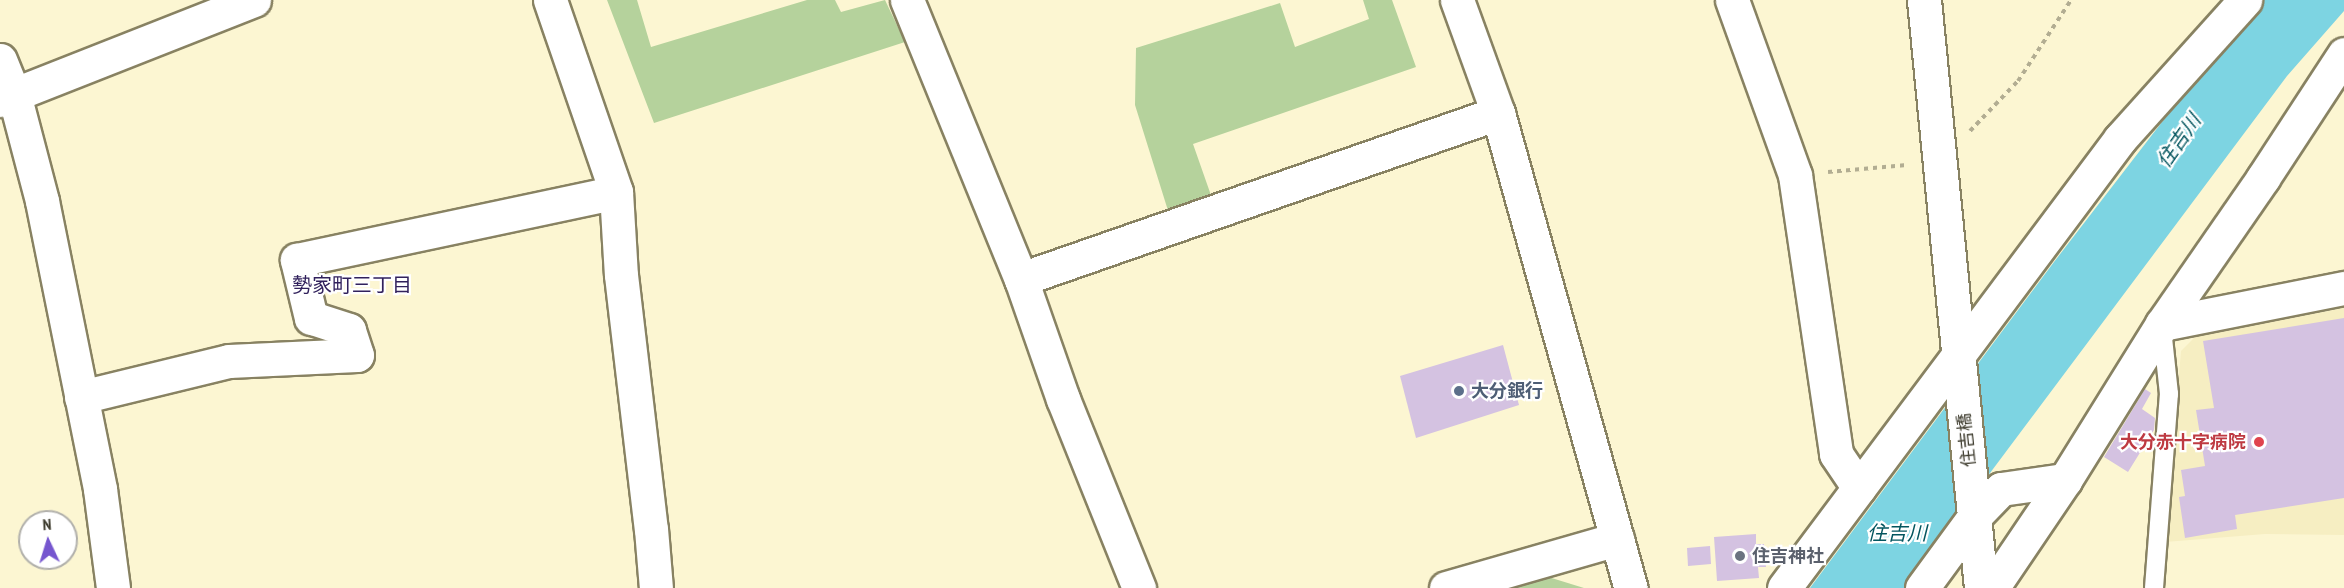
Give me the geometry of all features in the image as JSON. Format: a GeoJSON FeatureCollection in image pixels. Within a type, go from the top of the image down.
{"type":"FeatureCollection","features":[{"type":"Feature","properties":{"kind":"street"},"geometry":{"type":"LineString","coordinates":[[7,97],[254,0]]}},
{"type":"Feature","properties":{"kind":"street"},"geometry":{"type":"LineString","coordinates":[[550,0],[616,192],[621,275],[656,588]]}},
{"type":"Feature","properties":{"kind":"street"},"geometry":{"type":"LineString","coordinates":[[907,0],[1021,279],[1064,399],[1139,588]]}},
{"type":"Feature","properties":{"kind":"street"},"geometry":{"type":"LineString","coordinates":[[1457,0],[1498,113],[1631,588]]}},
{"type":"Feature","properties":{"kind":"street"},"geometry":{"type":"LineString","coordinates":[[1732,0],[1795,175],[1836,454],[1859,488]]}},
{"type":"Feature","properties":{"kind":"street","name":"住吉橋"},"geometry":{"type":"LineString","coordinates":[[1924,0],[1981,588]]}},
{"type":"Feature","properties":{"kind":"street"},"geometry":{"type":"LineString","coordinates":[[1784,588],[1859,488],[1959,366],[2120,139],[2245,0]]}},
{"type":"Feature","properties":{"kind":"street"},"geometry":{"type":"LineString","coordinates":[[1992,588],[2065,480],[2162,324],[2264,178],[2344,54]]}},
{"type":"Feature","properties":{"kind":"street"},"geometry":{"type":"LineString","coordinates":[[0,60],[7,97],[42,201],[100,489],[113,588]]}},
{"type":"Feature","properties":{"kind":"street"},"geometry":{"type":"LineString","coordinates":[[1021,279],[1498,113]]}},
{"type":"Feature","properties":{"kind":"street"},"geometry":{"type":"LineString","coordinates":[[81,396],[229,361],[357,355],[349,330],[311,318],[297,260],[616,192]]}},
{"type":"Feature","properties":{"kind":"street"},"geometry":{"type":"LineString","coordinates":[[2162,324],[2344,288]]}},
{"type":"Feature","properties":{"kind":"street"},"geometry":{"type":"LineString","coordinates":[[1922,588],[1974,512],[2001,489],[2065,480]]}},
{"type":"Feature","properties":{"kind":"street"},"geometry":{"type":"LineString","coordinates":[[1446,588],[1617,538]]}},
{"type":"Feature","properties":{"kind":"lane"},"geometry":{"type":"LineString","coordinates":[[2154,588],[2169,394],[2162,324]]}},
{"type":"Feature","properties":{"kind":"shaded area","name":"大分赤十字病院"},"geometry":{"type":"Polygon","coordinates":[[[2344,308],[2344,535],[2265,534],[2165,542],[2181,351],[2195,337],[2344,308]]]}},
{"type":"Feature","properties":{"kind":"green space"},"geometry":{"type":"Polygon","coordinates":[[[607,0],[637,0],[651,47],[807,0],[835,0],[841,12],[885,0],[905,42],[654,123],[607,0]]]}},
{"type":"Feature","properties":{"kind":"green space"},"geometry":{"type":"Polygon","coordinates":[[[1363,0],[1392,0],[1416,67],[1193,144],[1213,201],[1170,217],[1135,105],[1136,48],[1280,3],[1295,47],[1369,19],[1363,0]]]}},
{"type":"Feature","properties":{"kind":"green space"},"geometry":{"type":"Polygon","coordinates":[[[1522,569],[1584,588],[1470,588],[1522,569]]]}},
{"type":"Feature","properties":{"kind":"water","name":"住吉川"},"geometry":{"type":"Polygon","coordinates":[[[2263,0],[2344,0],[2344,11],[2287,76],[1904,588],[1810,588],[2054,262],[2162,122],[2263,0]]]}},
{"type":"Feature","properties":{"kind":"building","name":"大分赤十字病院"},"geometry":{"type":"Polygon","coordinates":[[[2344,318],[2344,498],[2235,515],[2237,529],[2185,538],[2179,497],[2185,496],[2181,470],[2205,466],[2196,410],[2214,408],[2203,341],[2344,318]]]}},
{"type":"Feature","properties":{"kind":"building","name":"大分銀行"},"geometry":{"type":"Polygon","coordinates":[[[1503,345],[1519,405],[1416,438],[1400,376],[1503,345]]]}},
{"type":"Feature","properties":{"kind":"building"},"geometry":{"type":"Polygon","coordinates":[[[2145,389],[2151,393],[2142,409],[2155,418],[2154,430],[2128,472],[2104,457],[2145,389]]]}},
{"type":"Feature","properties":{"kind":"building"},"geometry":{"type":"Polygon","coordinates":[[[1756,534],[1756,544],[1764,544],[1766,567],[1758,567],[1759,578],[1717,581],[1714,537],[1756,534]]]}},
{"type":"Feature","properties":{"kind":"building"},"geometry":{"type":"Polygon","coordinates":[[[1710,546],[1711,564],[1688,566],[1687,548],[1710,546]]]}},
{"type":"Feature","properties":{"kind":"place","name":"大分銀行"},"geometry":{"type":"Point","coordinates":[1459,391]}},
{"type":"Feature","properties":{"kind":"place","name":"大分赤十字病院"},"geometry":{"type":"Point","coordinates":[2259,442]}},
{"type":"Feature","properties":{"kind":"place","name":"住吉神社"},"geometry":{"type":"Point","coordinates":[1740,556]}},
{"type":"Feature","properties":{"kind":"district","name":"勢家町三丁目"},"geometry":{"type":"Point","coordinates":[352,285]}}]}
